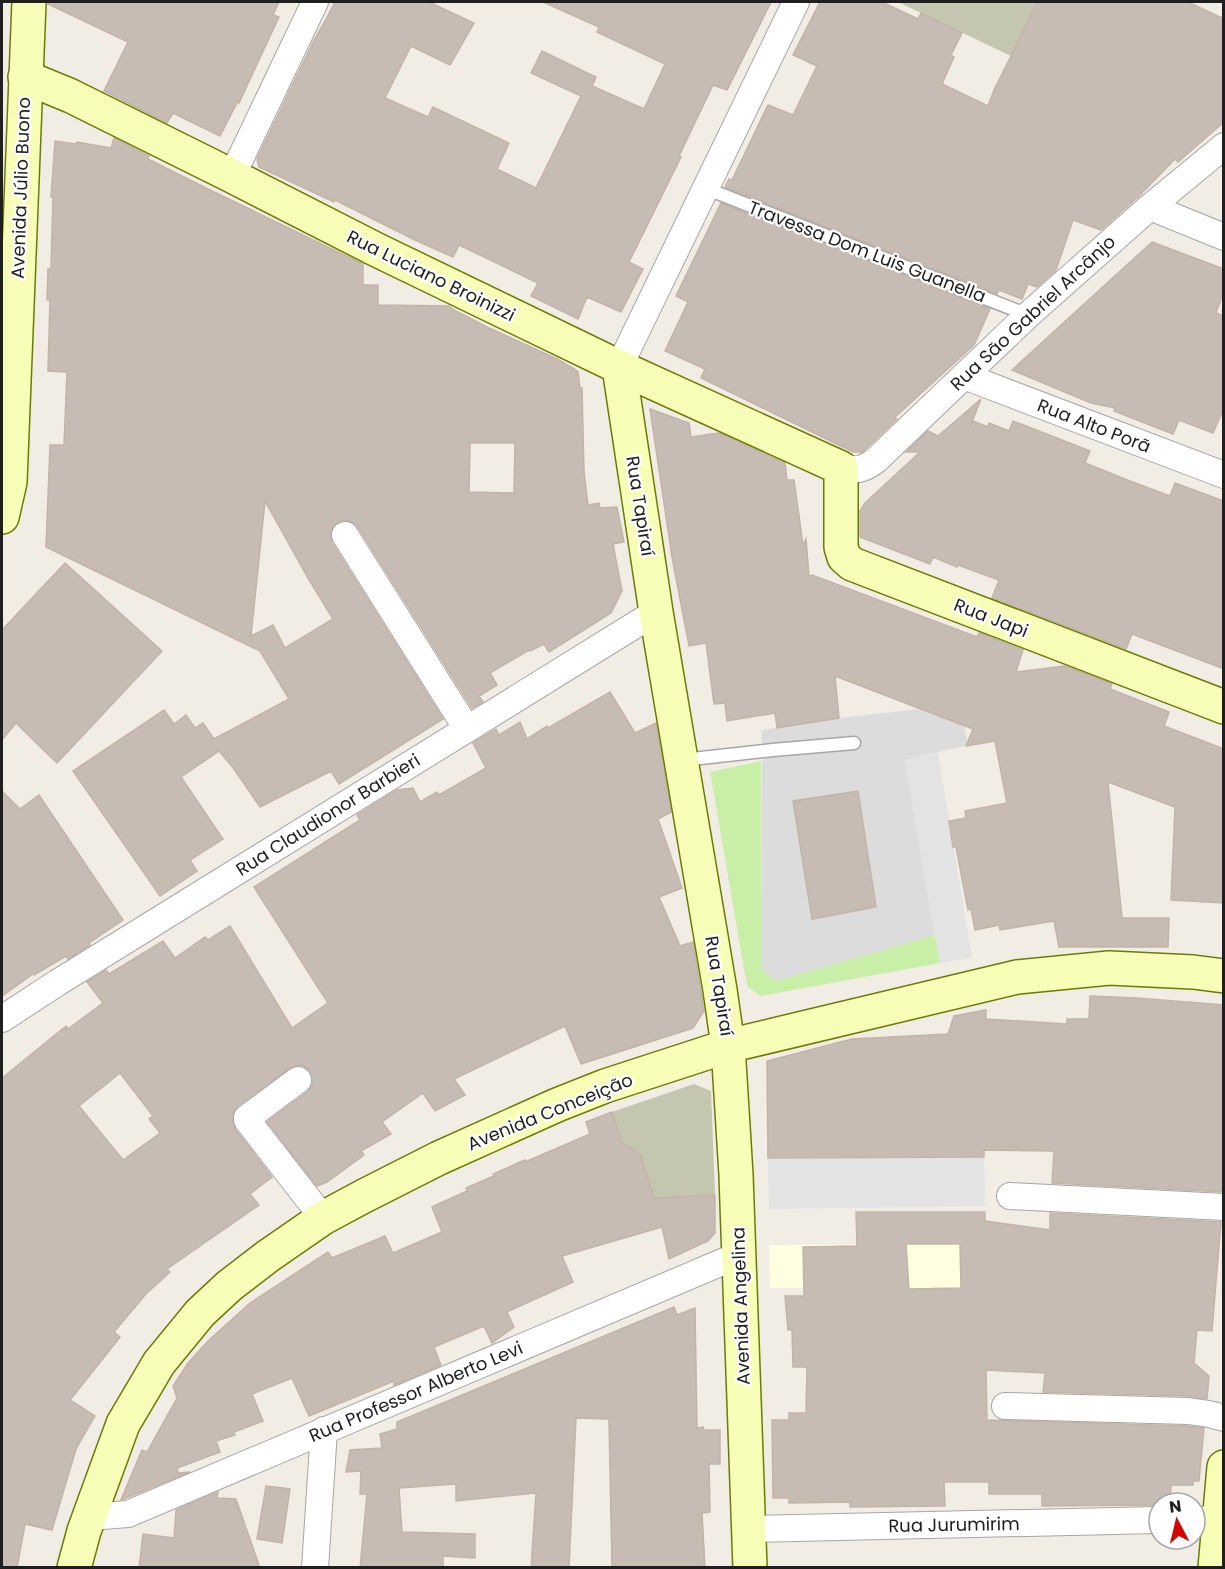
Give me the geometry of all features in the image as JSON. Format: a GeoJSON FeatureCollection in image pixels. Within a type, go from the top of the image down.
{"type":"FeatureCollection","features":[{"type":"Feature","properties":{"kind":"street","name":"Avenida Júlio Buono"},"geometry":{"type":"LineString","coordinates":[[2,517],[10,482],[11,202],[24,133],[29,2]]}},
{"type":"Feature","properties":{"kind":"street"},"geometry":{"type":"LineString","coordinates":[[232,176],[315,2]]}},
{"type":"Feature","properties":{"kind":"street"},"geometry":{"type":"LineString","coordinates":[[619,367],[796,2]]}},
{"type":"Feature","properties":{"kind":"street","name":"Rua Luciano Broinizzi"},"geometry":{"type":"LineString","coordinates":[[25,77],[71,96],[377,250],[619,367],[841,468]]}},
{"type":"Feature","properties":{"kind":"street","name":"Rua São Gabriel Arcânjo"},"geometry":{"type":"LineString","coordinates":[[841,468],[863,469],[875,461],[1028,315],[1150,207],[1224,146]]}},
{"type":"Feature","properties":{"kind":"street"},"geometry":{"type":"LineString","coordinates":[[1150,207],[1224,237]]}},
{"type":"Feature","properties":{"kind":"street","name":"Rua Tapiraí"},"geometry":{"type":"LineString","coordinates":[[619,367],[656,612],[728,1046]]}},
{"type":"Feature","properties":{"kind":"street","name":"Rua Alto Porã"},"geometry":{"type":"LineString","coordinates":[[964,376],[1224,475]]}},
{"type":"Feature","properties":{"kind":"street"},"geometry":{"type":"LineString","coordinates":[[623,399],[638,388],[653,383]]}},
{"type":"Feature","properties":{"kind":"street","name":"Rua Japi"},"geometry":{"type":"LineString","coordinates":[[841,468],[841,547],[844,557],[852,564],[1224,707]]}},
{"type":"Feature","properties":{"kind":"street"},"geometry":{"type":"LineString","coordinates":[[345,535],[467,729]]}},
{"type":"Feature","properties":{"kind":"street","name":"Rua Claudionor Barbieri"},"geometry":{"type":"LineString","coordinates":[[2,1019],[76,970],[656,612]]}},
{"type":"Feature","properties":{"kind":"street","name":"Avenida Conceição"},"geometry":{"type":"LineString","coordinates":[[74,1568],[89,1517],[123,1424],[159,1363],[200,1313],[229,1286],[323,1218],[430,1163],[525,1119],[605,1086],[728,1046],[1017,977],[1109,968],[1193,972],[1224,976]]}},
{"type":"Feature","properties":{"kind":"street","name":"Avenida Angelina"},"geometry":{"type":"LineString","coordinates":[[728,1046],[740,1255],[750,1568]]}},
{"type":"Feature","properties":{"kind":"street"},"geometry":{"type":"LineString","coordinates":[[298,1080],[247,1120],[323,1218]]}},
{"type":"Feature","properties":{"kind":"street"},"geometry":{"type":"LineString","coordinates":[[1010,1196],[1224,1207]]}},
{"type":"Feature","properties":{"kind":"street","name":"Rua Professor Alberto Levi"},"geometry":{"type":"LineString","coordinates":[[89,1517],[128,1514],[740,1255]]}},
{"type":"Feature","properties":{"kind":"street"},"geometry":{"type":"LineString","coordinates":[[1005,1406],[1188,1412],[1224,1418]]}},
{"type":"Feature","properties":{"kind":"street"},"geometry":{"type":"LineString","coordinates":[[315,1568],[324,1430]]}},
{"type":"Feature","properties":{"kind":"street"},"geometry":{"type":"LineString","coordinates":[[1215,1568],[1207,1519],[1224,1467]]}},
{"type":"Feature","properties":{"kind":"street","name":"Rua Jurumirim"},"geometry":{"type":"LineString","coordinates":[[749,1529],[1147,1520]]}},
{"type":"Feature","properties":{"kind":"lane","name":"Travessa Dom Luis Guanella"},"geometry":{"type":"LineString","coordinates":[[705,188],[1028,315]]}},
{"type":"Feature","properties":{"kind":"lane"},"geometry":{"type":"LineString","coordinates":[[682,760],[854,743]]}},
{"type":"Feature","properties":{"kind":"shaded area"},"geometry":{"type":"Polygon","coordinates":[[[898,2],[1038,2],[1011,56],[898,2]]]}},
{"type":"Feature","properties":{"kind":"shaded area"},"geometry":{"type":"Polygon","coordinates":[[[919,709],[964,726],[968,745],[905,760],[935,935],[776,982],[762,970],[762,730],[919,709]]]}},
{"type":"Feature","properties":{"kind":"shaded area"},"geometry":{"type":"Polygon","coordinates":[[[938,753],[972,958],[940,963],[905,760],[938,753]]]}},
{"type":"Feature","properties":{"kind":"shaded area"},"geometry":{"type":"Polygon","coordinates":[[[694,1084],[711,1091],[715,1195],[641,1199],[612,1112],[694,1084]]]}},
{"type":"Feature","properties":{"kind":"shaded area"},"geometry":{"type":"Polygon","coordinates":[[[984,1157],[985,1206],[769,1209],[768,1158],[984,1157]]]}},
{"type":"Feature","properties":{"kind":"shaded area"},"geometry":{"type":"Polygon","coordinates":[[[985,1244],[986,1288],[770,1288],[769,1245],[985,1244]]]}},
{"type":"Feature","properties":{"kind":"green space"},"geometry":{"type":"Polygon","coordinates":[[[761,761],[762,970],[776,981],[935,935],[940,963],[760,996],[747,986],[710,772],[761,761]]]}},
{"type":"Feature","properties":{"kind":"building"},"geometry":{"type":"Polygon","coordinates":[[[48,2],[279,2],[273,15],[279,17],[239,103],[238,101],[220,136],[173,113],[167,123],[104,91],[128,42],[48,2]]]}},
{"type":"Feature","properties":{"kind":"building"},"geometry":{"type":"Polygon","coordinates":[[[335,2],[429,2],[474,23],[450,65],[411,46],[385,98],[428,117],[433,107],[509,143],[497,169],[536,188],[581,96],[531,73],[542,51],[596,77],[592,86],[644,109],[665,64],[597,32],[599,27],[543,2],[771,2],[727,90],[713,85],[679,156],[681,157],[629,262],[643,269],[621,312],[587,297],[578,319],[531,296],[538,283],[459,245],[453,257],[335,200],[334,202],[259,167],[257,159],[314,40],[335,2]]]}},
{"type":"Feature","properties":{"kind":"building"},"geometry":{"type":"Polygon","coordinates":[[[820,2],[882,2],[918,19],[921,13],[962,33],[951,55],[954,57],[942,84],[988,106],[1038,2],[1188,2],[1224,19],[1224,122],[1178,162],[1175,159],[1138,197],[1101,230],[1073,220],[1056,270],[1037,287],[1028,284],[1022,299],[999,290],[997,294],[725,187],[729,179],[732,180],[768,105],[793,115],[817,66],[793,55],[820,2]]]}},
{"type":"Feature","properties":{"kind":"building"},"geometry":{"type":"Polygon","coordinates":[[[114,138],[149,156],[148,159],[363,264],[363,285],[378,285],[378,305],[449,306],[573,368],[578,372],[580,388],[582,388],[584,472],[588,505],[599,503],[600,508],[617,507],[624,542],[613,544],[622,591],[611,613],[549,652],[544,644],[529,650],[490,673],[497,685],[479,696],[483,702],[472,708],[358,527],[345,520],[337,523],[330,535],[332,543],[443,719],[339,784],[331,771],[260,807],[219,751],[181,777],[223,839],[190,860],[197,871],[160,896],[73,771],[164,710],[174,724],[186,715],[195,728],[203,723],[214,739],[289,699],[260,651],[46,547],[50,445],[64,445],[67,372],[48,371],[50,300],[47,300],[48,269],[51,268],[53,197],[51,197],[55,141],[111,148],[114,138]],[[470,443],[469,492],[514,493],[515,443],[470,443]],[[265,501],[251,636],[273,625],[285,648],[333,619],[265,501]]]}},
{"type":"Feature","properties":{"kind":"building"},"geometry":{"type":"Polygon","coordinates":[[[721,203],[990,309],[974,345],[894,418],[897,419],[862,452],[853,452],[701,378],[705,369],[665,351],[688,302],[676,296],[721,203]]]}},
{"type":"Feature","properties":{"kind":"building"},"geometry":{"type":"Polygon","coordinates":[[[1152,242],[1224,269],[1224,291],[1216,313],[1224,316],[1224,408],[1213,433],[1179,420],[1173,434],[1114,411],[1115,408],[1091,403],[1012,370],[1152,242]]]}},
{"type":"Feature","properties":{"kind":"building"},"geometry":{"type":"Polygon","coordinates":[[[981,399],[970,427],[973,421],[988,427],[989,423],[1009,431],[1013,421],[1090,451],[1085,463],[1130,481],[1170,496],[1175,483],[1224,501],[1224,669],[1132,634],[1126,649],[992,598],[999,580],[933,557],[930,564],[860,537],[860,511],[865,503],[920,452],[906,452],[928,431],[938,436],[981,399]]]}},
{"type":"Feature","properties":{"kind":"building"},"geometry":{"type":"Polygon","coordinates":[[[650,409],[689,423],[691,437],[719,433],[785,463],[787,480],[794,480],[803,545],[806,539],[809,576],[812,575],[977,637],[979,633],[1023,650],[1016,672],[1065,666],[1112,684],[1110,689],[1169,712],[1164,726],[1224,749],[1224,903],[1171,900],[1175,807],[1108,782],[1122,918],[1169,918],[1168,947],[1059,947],[1054,921],[1000,930],[999,925],[975,930],[971,909],[968,910],[949,821],[966,818],[965,811],[1007,803],[995,741],[966,746],[973,729],[835,676],[839,718],[777,728],[775,713],[727,721],[725,703],[714,704],[706,643],[689,646],[672,557],[650,409]]]}},
{"type":"Feature","properties":{"kind":"building"},"geometry":{"type":"Polygon","coordinates":[[[65,563],[162,651],[57,763],[16,723],[2,740],[2,630],[65,563]]]}},
{"type":"Feature","properties":{"kind":"building"},"geometry":{"type":"Polygon","coordinates":[[[610,692],[635,733],[656,723],[671,812],[658,819],[682,888],[659,897],[680,946],[693,942],[704,1011],[693,1028],[581,1064],[565,1026],[454,1079],[465,1095],[435,1111],[423,1093],[382,1122],[391,1134],[361,1151],[364,1155],[327,1182],[317,1186],[267,1122],[307,1092],[313,1079],[310,1071],[297,1065],[290,1068],[238,1106],[232,1117],[235,1129],[272,1177],[250,1194],[259,1205],[167,1269],[170,1272],[146,1294],[114,1332],[120,1337],[70,1400],[95,1416],[76,1449],[52,1530],[25,1524],[17,1568],[2,1568],[2,1078],[66,1026],[68,1029],[103,1003],[87,982],[106,970],[109,974],[163,941],[175,958],[205,937],[208,940],[230,926],[292,1028],[328,1003],[254,887],[360,820],[357,815],[397,790],[413,788],[420,802],[437,792],[439,795],[486,768],[473,743],[496,729],[499,735],[520,722],[527,739],[547,726],[548,728],[610,692]],[[120,1073],[79,1106],[123,1160],[160,1133],[149,1119],[153,1116],[120,1073]]]}},
{"type":"Feature","properties":{"kind":"building"},"geometry":{"type":"Polygon","coordinates":[[[2,791],[20,809],[39,795],[123,920],[68,959],[66,956],[33,974],[2,996],[2,791]]]}},
{"type":"Feature","properties":{"kind":"building"},"geometry":{"type":"Polygon","coordinates":[[[858,791],[876,907],[812,919],[793,801],[858,791]]]}},
{"type":"Feature","properties":{"kind":"building"},"geometry":{"type":"Polygon","coordinates":[[[1090,996],[1224,1005],[1224,1192],[1052,1183],[1054,1151],[984,1150],[984,1157],[768,1158],[767,1061],[852,1039],[948,1034],[954,1016],[986,1010],[986,1019],[1067,1024],[1067,1019],[1089,1019],[1090,996]]]}},
{"type":"Feature","properties":{"kind":"building"},"geometry":{"type":"Polygon","coordinates":[[[612,1112],[622,1143],[640,1154],[654,1198],[715,1195],[715,1233],[708,1241],[669,1259],[662,1227],[562,1256],[573,1282],[507,1312],[514,1327],[492,1343],[484,1326],[434,1347],[441,1365],[394,1385],[394,1381],[309,1416],[292,1378],[252,1394],[263,1421],[234,1432],[235,1435],[216,1441],[220,1452],[177,1468],[179,1475],[179,1473],[190,1472],[121,1500],[142,1450],[147,1452],[177,1398],[173,1386],[188,1363],[208,1341],[250,1303],[328,1252],[332,1258],[385,1236],[393,1253],[442,1232],[432,1207],[467,1191],[466,1188],[494,1176],[493,1174],[590,1134],[586,1122],[612,1112]]]}},
{"type":"Feature","properties":{"kind":"building"},"geometry":{"type":"Polygon","coordinates":[[[856,1212],[985,1212],[985,1221],[1050,1230],[1050,1213],[1221,1222],[1212,1331],[1197,1330],[1194,1363],[1209,1376],[1207,1399],[1188,1396],[1043,1392],[1045,1373],[986,1370],[987,1420],[1204,1428],[1199,1481],[1193,1481],[1193,1485],[1171,1485],[1171,1491],[1147,1491],[1147,1505],[1042,1506],[1042,1494],[989,1494],[989,1482],[944,1482],[945,1506],[850,1507],[850,1502],[789,1503],[789,1498],[773,1498],[772,1420],[789,1420],[789,1413],[806,1413],[807,1367],[793,1367],[792,1330],[788,1330],[785,1296],[804,1296],[803,1247],[857,1246],[856,1212]],[[906,1244],[909,1289],[961,1288],[960,1244],[906,1244]]]}},
{"type":"Feature","properties":{"kind":"building"},"geometry":{"type":"Polygon","coordinates":[[[674,1307],[677,1315],[695,1308],[697,1428],[720,1430],[720,1464],[709,1464],[710,1512],[702,1513],[705,1568],[612,1568],[609,1419],[576,1418],[569,1568],[531,1568],[536,1493],[456,1501],[456,1484],[399,1488],[402,1532],[475,1534],[475,1558],[443,1556],[443,1568],[360,1568],[367,1494],[360,1494],[361,1471],[346,1472],[350,1450],[382,1448],[380,1434],[397,1429],[397,1422],[674,1307]]]}},
{"type":"Feature","properties":{"kind":"building"},"geometry":{"type":"Polygon","coordinates":[[[266,1486],[290,1489],[282,1543],[257,1539],[266,1486]]]}},
{"type":"Feature","properties":{"kind":"building"},"geometry":{"type":"Polygon","coordinates":[[[218,1492],[217,1498],[236,1499],[260,1568],[139,1568],[143,1534],[174,1538],[176,1510],[218,1492]]]}}]}
